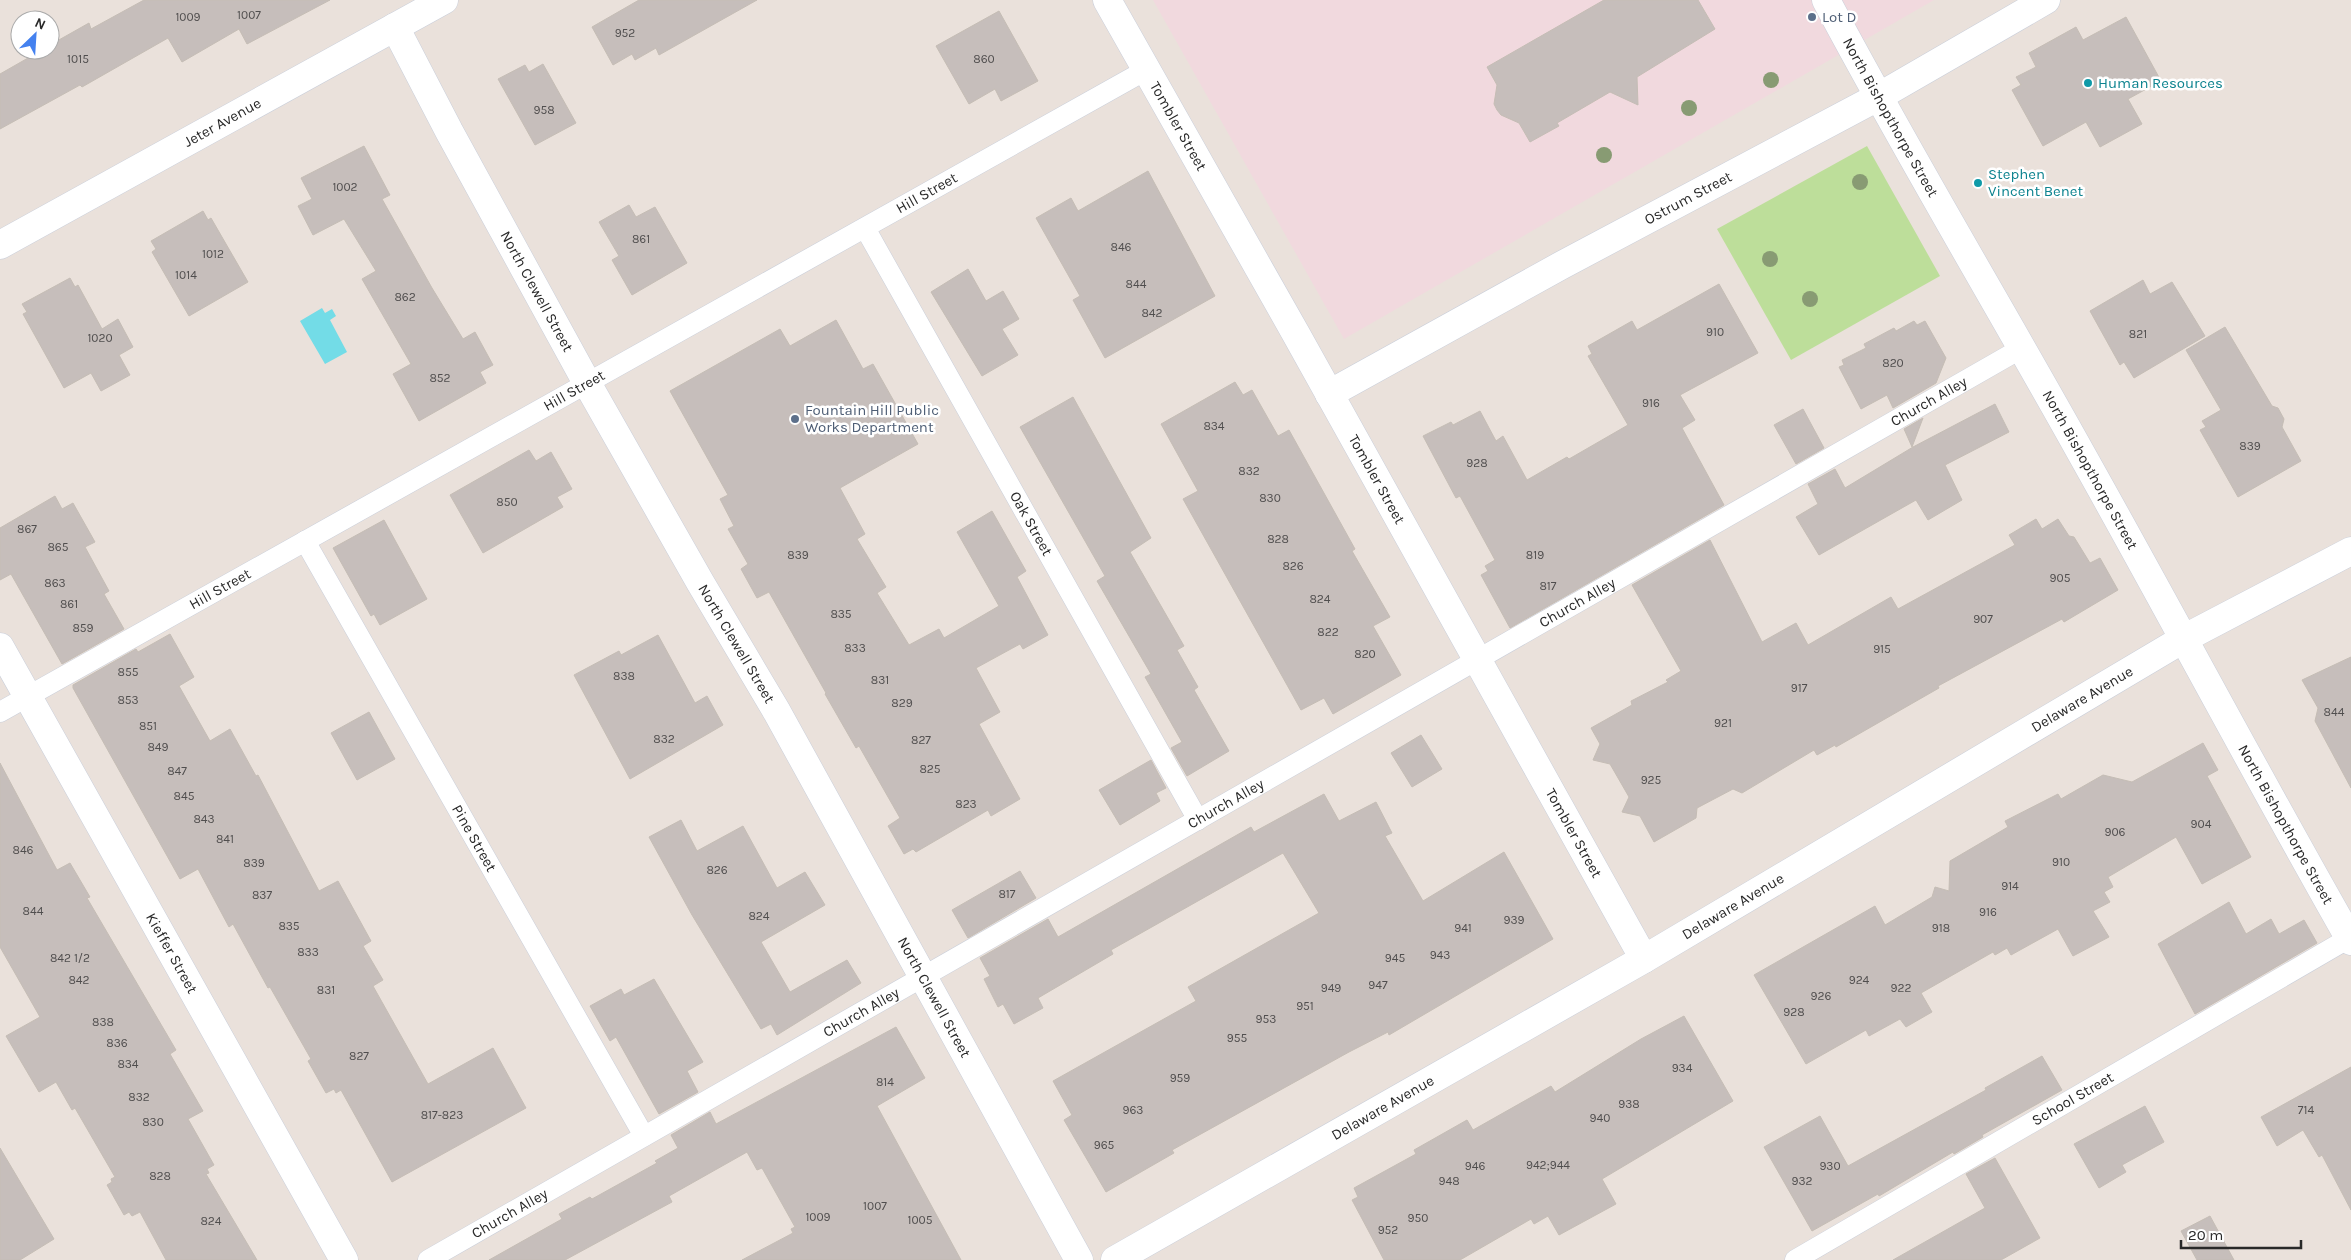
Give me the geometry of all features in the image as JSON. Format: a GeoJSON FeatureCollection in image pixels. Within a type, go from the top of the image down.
{"type":"FeatureCollection","features":[{"type":"Feature","properties":{"kind":"street","name":"Jeter Avenue"},"geometry":{"type":"LineString","coordinates":[[0,245],[444,0]]}},
{"type":"Feature","properties":{"kind":"street","name":"Tombler Street"},"geometry":{"type":"LineString","coordinates":[[1107,0],[1644,959]]}},
{"type":"Feature","properties":{"kind":"street","name":"North Bishopthorpe Street"},"geometry":{"type":"LineString","coordinates":[[1826,0],[1878,97],[2186,638],[2350,938]]}},
{"type":"Feature","properties":{"kind":"street","name":"Ostrum Street"},"geometry":{"type":"LineString","coordinates":[[1329,394],[1562,265],[1878,97],[2046,0]]}},
{"type":"Feature","properties":{"kind":"street","name":"North Clewell Street"},"geometry":{"type":"LineString","coordinates":[[395,27],[449,131],[587,384],[695,574],[777,712],[1079,1260]]}},
{"type":"Feature","properties":{"kind":"street","name":"Delaware Avenue"},"geometry":{"type":"LineString","coordinates":[[1115,1260],[1644,959],[2186,638],[2351,551]]}},
{"type":"Feature","properties":{"kind":"street","name":"Kieffer Street"},"geometry":{"type":"LineString","coordinates":[[0,647],[344,1260]]}},
{"type":"Feature","properties":{"kind":"lane","name":"Hill Street"},"geometry":{"type":"LineString","coordinates":[[0,712],[1146,70]]}},
{"type":"Feature","properties":{"kind":"lane","name":"Oak Street"},"geometry":{"type":"LineString","coordinates":[[864,228],[1198,820]]}},
{"type":"Feature","properties":{"kind":"lane","name":"Church Alley"},"geometry":{"type":"LineString","coordinates":[[428,1260],[2022,348]]}},
{"type":"Feature","properties":{"kind":"lane","name":"Pine Street"},"geometry":{"type":"LineString","coordinates":[[305,541],[644,1136]]}},
{"type":"Feature","properties":{"kind":"lane","name":"School Street"},"geometry":{"type":"LineString","coordinates":[[1796,1260],[2350,938]]}},
{"type":"Feature","properties":{"kind":"shaded area"},"geometry":{"type":"Polygon","coordinates":[[[1153,0],[1934,0],[1344,339],[1153,0]]]}},
{"type":"Feature","properties":{"kind":"green space"},"geometry":{"type":"Polygon","coordinates":[[[1867,146],[1940,276],[1791,360],[1717,229],[1867,146]]]}},
{"type":"Feature","properties":{"kind":"water"},"geometry":{"type":"Polygon","coordinates":[[[322,308],[325,313],[332,309],[336,316],[330,320],[347,352],[325,364],[300,321],[322,308]]]}},
{"type":"Feature","properties":{"kind":"building"},"geometry":{"type":"Polygon","coordinates":[[[144,0],[330,0],[247,44],[239,29],[182,62],[168,38],[82,87],[80,85],[0,129],[0,74],[24,60],[60,60],[60,39],[89,23],[91,29],[144,0]]]}},
{"type":"Feature","properties":{"kind":"building"},"geometry":{"type":"Polygon","coordinates":[[[639,0],[757,0],[659,55],[656,48],[635,60],[632,54],[613,65],[592,27],[639,0]]]}},
{"type":"Feature","properties":{"kind":"building"},"geometry":{"type":"Polygon","coordinates":[[[1604,0],[1698,0],[1715,29],[1637,77],[1638,105],[1610,92],[1557,123],[1559,126],[1530,142],[1519,123],[1501,115],[1497,110],[1494,104],[1497,85],[1487,67],[1604,0]]]}},
{"type":"Feature","properties":{"kind":"building"},"geometry":{"type":"Polygon","coordinates":[[[999,11],[1038,81],[1001,101],[995,89],[969,104],[936,46],[999,11]]]}},
{"type":"Feature","properties":{"kind":"building","name":"Human Resources"},"geometry":{"type":"Polygon","coordinates":[[[2126,17],[2161,81],[2128,99],[2142,124],[2100,147],[2086,122],[2043,146],[2012,90],[2021,85],[2016,77],[2036,67],[2029,53],[2076,27],[2083,40],[2126,17]]]}},
{"type":"Feature","properties":{"kind":"building"},"geometry":{"type":"Polygon","coordinates":[[[543,64],[576,123],[535,145],[498,79],[525,65],[529,72],[543,64]]]}},
{"type":"Feature","properties":{"kind":"building"},"geometry":{"type":"Polygon","coordinates":[[[364,146],[390,195],[382,199],[432,288],[463,339],[475,332],[493,365],[480,372],[486,383],[419,421],[393,374],[411,364],[362,279],[376,271],[344,219],[313,235],[298,206],[312,199],[301,178],[364,146]]]}},
{"type":"Feature","properties":{"kind":"building"},"geometry":{"type":"Polygon","coordinates":[[[1148,171],[1215,296],[1105,358],[1073,300],[1080,296],[1036,218],[1071,198],[1078,211],[1148,171]]]}},
{"type":"Feature","properties":{"kind":"building"},"geometry":{"type":"Polygon","coordinates":[[[629,205],[636,217],[655,207],[687,263],[632,295],[612,260],[619,256],[599,222],[629,205]]]}},
{"type":"Feature","properties":{"kind":"building"},"geometry":{"type":"Polygon","coordinates":[[[203,211],[208,220],[211,218],[248,282],[189,316],[152,252],[156,249],[151,241],[203,211]]]}},
{"type":"Feature","properties":{"kind":"building"},"geometry":{"type":"Polygon","coordinates":[[[968,269],[986,301],[1003,291],[1019,319],[1002,329],[1018,355],[982,376],[931,292],[968,269]]]}},
{"type":"Feature","properties":{"kind":"building"},"geometry":{"type":"Polygon","coordinates":[[[70,278],[75,287],[78,285],[102,329],[118,319],[133,347],[119,355],[130,375],[101,391],[91,373],[64,388],[23,314],[27,312],[22,304],[70,278]]]}},
{"type":"Feature","properties":{"kind":"building"},"geometry":{"type":"Polygon","coordinates":[[[2143,280],[2150,294],[2172,282],[2205,336],[2134,378],[2124,362],[2120,365],[2090,311],[2143,280]]]}},
{"type":"Feature","properties":{"kind":"building"},"geometry":{"type":"Polygon","coordinates":[[[1719,284],[1758,353],[1680,395],[1695,420],[1682,428],[1724,505],[1510,628],[1481,575],[1488,571],[1485,566],[1495,560],[1460,496],[1456,498],[1423,436],[1451,422],[1453,425],[1480,411],[1496,441],[1503,436],[1527,480],[1567,457],[1569,459],[1628,425],[1588,356],[1592,354],[1588,346],[1632,321],[1637,330],[1719,284]]]}},
{"type":"Feature","properties":{"kind":"building"},"geometry":{"type":"Polygon","coordinates":[[[836,320],[863,369],[873,364],[918,444],[840,488],[865,534],[857,539],[886,587],[877,593],[909,645],[939,629],[944,638],[999,606],[957,532],[992,511],[1026,571],[1017,577],[1048,635],[1023,649],[1020,644],[976,668],[1000,712],[979,724],[1020,799],[991,816],[988,810],[916,852],[913,849],[904,854],[888,826],[900,818],[859,746],[856,748],[769,592],[757,598],[741,569],[748,564],[728,529],[734,526],[720,499],[728,495],[670,391],[780,329],[790,346],[836,320]]]}},
{"type":"Feature","properties":{"kind":"building"},"geometry":{"type":"Polygon","coordinates":[[[1914,321],[1917,325],[1925,321],[1946,358],[1936,383],[1893,408],[1887,395],[1861,409],[1839,367],[1844,365],[1842,360],[1866,348],[1864,344],[1894,328],[1896,331],[1914,321]]]}},
{"type":"Feature","properties":{"kind":"building"},"geometry":{"type":"Polygon","coordinates":[[[2225,327],[2272,406],[2278,408],[2284,419],[2282,427],[2301,461],[2238,497],[2200,430],[2206,427],[2202,421],[2221,410],[2186,350],[2225,327]]]}},
{"type":"Feature","properties":{"kind":"building"},"geometry":{"type":"Polygon","coordinates":[[[1235,382],[1243,395],[1252,390],[1278,436],[1289,430],[1355,549],[1352,551],[1390,617],[1373,626],[1401,675],[1333,714],[1324,698],[1301,710],[1183,499],[1198,491],[1161,424],[1235,382]]]}},
{"type":"Feature","properties":{"kind":"building"},"geometry":{"type":"Polygon","coordinates":[[[1073,397],[1151,538],[1130,552],[1184,646],[1177,650],[1198,687],[1194,690],[1229,751],[1187,776],[1171,748],[1182,742],[1145,677],[1151,674],[1097,581],[1105,576],[1020,427],[1073,397]]]}},
{"type":"Feature","properties":{"kind":"building"},"geometry":{"type":"Polygon","coordinates":[[[1995,404],[2009,432],[1945,465],[1962,500],[1928,520],[1916,500],[1819,555],[1796,517],[1818,504],[1808,484],[1835,469],[1845,488],[1913,447],[1995,404]]]}},
{"type":"Feature","properties":{"kind":"building"},"geometry":{"type":"Polygon","coordinates":[[[1803,409],[1824,448],[1796,464],[1774,425],[1803,409]]]}},
{"type":"Feature","properties":{"kind":"building"},"geometry":{"type":"Polygon","coordinates":[[[1923,418],[1912,447],[1904,429],[1923,418]]]}},
{"type":"Feature","properties":{"kind":"building"},"geometry":{"type":"Polygon","coordinates":[[[529,450],[536,461],[551,452],[572,489],[557,497],[563,507],[483,553],[450,495],[529,450]]]}},
{"type":"Feature","properties":{"kind":"building"},"geometry":{"type":"Polygon","coordinates":[[[55,496],[62,509],[73,503],[95,542],[85,547],[109,591],[104,594],[124,629],[62,664],[11,574],[0,580],[0,528],[55,496]]]}},
{"type":"Feature","properties":{"kind":"building"},"geometry":{"type":"Polygon","coordinates":[[[2036,519],[2042,529],[2058,519],[2069,536],[2074,537],[2090,563],[2100,558],[2118,590],[2064,622],[2062,619],[1938,686],[1939,688],[1836,747],[1835,745],[1817,755],[1814,750],[1742,793],[1733,789],[1697,808],[1696,818],[1654,842],[1640,816],[1622,812],[1629,797],[1610,764],[1593,760],[1600,744],[1591,728],[1632,705],[1631,701],[1668,682],[1666,680],[1681,671],[1632,585],[1710,540],[1762,642],[1796,623],[1808,645],[1891,597],[1898,609],[2015,545],[2009,535],[2036,519]]]}},
{"type":"Feature","properties":{"kind":"building"},"geometry":{"type":"Polygon","coordinates":[[[384,520],[427,599],[380,625],[374,614],[371,616],[333,548],[384,520]]]}},
{"type":"Feature","properties":{"kind":"building"},"geometry":{"type":"Polygon","coordinates":[[[170,634],[194,677],[179,686],[210,741],[230,729],[256,776],[258,775],[319,891],[338,881],[371,941],[363,946],[383,980],[373,986],[428,1084],[493,1048],[526,1108],[392,1182],[341,1090],[336,1093],[334,1089],[326,1093],[308,1061],[311,1059],[270,987],[268,988],[233,924],[229,927],[198,869],[180,879],[73,688],[73,685],[136,649],[138,652],[170,634]]]}},
{"type":"Feature","properties":{"kind":"building"},"geometry":{"type":"Polygon","coordinates":[[[658,635],[695,703],[707,696],[723,725],[630,779],[574,675],[619,651],[621,655],[658,635]]]}},
{"type":"Feature","properties":{"kind":"building"},"geometry":{"type":"Polygon","coordinates":[[[2351,657],[2351,788],[2315,721],[2318,708],[2302,680],[2351,657]]]}},
{"type":"Feature","properties":{"kind":"building"},"geometry":{"type":"Polygon","coordinates":[[[369,712],[395,759],[357,780],[331,733],[369,712]]]}},
{"type":"Feature","properties":{"kind":"building"},"geometry":{"type":"Polygon","coordinates":[[[1421,735],[1442,769],[1412,787],[1391,753],[1421,735]]]}},
{"type":"Feature","properties":{"kind":"building"},"geometry":{"type":"Polygon","coordinates":[[[2203,743],[2218,770],[2207,776],[2251,857],[2202,884],[2176,837],[2108,877],[2113,887],[2104,892],[2110,902],[2093,911],[2109,937],[2073,956],[2058,929],[2011,955],[2007,948],[1995,955],[1993,952],[1921,993],[1932,1012],[1906,1027],[1900,1019],[1869,1036],[1866,1030],[1806,1064],[1754,975],[1875,906],[1885,925],[1932,897],[1935,887],[1949,891],[1950,861],[2008,827],[2005,821],[2058,794],[2061,799],[2103,775],[2132,782],[2203,743]]]}},
{"type":"Feature","properties":{"kind":"building"},"geometry":{"type":"Polygon","coordinates":[[[1151,760],[1166,788],[1156,793],[1160,801],[1120,825],[1099,790],[1151,760]]]}},
{"type":"Feature","properties":{"kind":"building"},"geometry":{"type":"Polygon","coordinates":[[[0,763],[57,870],[70,863],[90,897],[87,898],[176,1050],[170,1054],[203,1111],[188,1119],[214,1165],[207,1169],[209,1173],[206,1174],[257,1260],[166,1260],[140,1212],[132,1216],[129,1212],[124,1215],[107,1185],[115,1177],[75,1108],[72,1110],[56,1082],[39,1092],[6,1036],[40,1017],[0,947],[0,763]]]}},
{"type":"Feature","properties":{"kind":"building"},"geometry":{"type":"Polygon","coordinates":[[[1324,794],[1339,821],[1376,802],[1392,833],[1385,836],[1423,901],[1504,852],[1553,939],[1389,1035],[1388,1032],[1349,1052],[1172,1150],[1174,1153],[1106,1192],[1064,1120],[1072,1115],[1053,1081],[1196,1001],[1188,987],[1319,913],[1283,853],[1111,950],[1113,954],[1038,998],[1043,1008],[1014,1024],[1003,1004],[998,1007],[984,979],[990,976],[980,958],[1048,919],[1058,937],[1251,827],[1254,832],[1324,794]]]}},
{"type":"Feature","properties":{"kind":"building"},"geometry":{"type":"Polygon","coordinates":[[[681,820],[697,851],[743,826],[777,888],[805,872],[825,905],[761,942],[790,992],[847,960],[861,983],[777,1035],[771,1024],[761,1029],[692,915],[649,837],[681,820]]]}},
{"type":"Feature","properties":{"kind":"building"},"geometry":{"type":"Polygon","coordinates":[[[1020,871],[1036,898],[968,938],[952,910],[1020,871]]]}},
{"type":"Feature","properties":{"kind":"building"},"geometry":{"type":"Polygon","coordinates":[[[2229,902],[2246,934],[2271,919],[2279,934],[2304,920],[2317,943],[2195,1014],[2158,944],[2229,902]]]}},
{"type":"Feature","properties":{"kind":"building"},"geometry":{"type":"Polygon","coordinates":[[[654,979],[703,1062],[687,1071],[698,1092],[659,1114],[616,1037],[610,1041],[590,1006],[621,989],[624,995],[654,979]]]}},
{"type":"Feature","properties":{"kind":"building"},"geometry":{"type":"Polygon","coordinates":[[[1684,1016],[1733,1101],[1602,1179],[1616,1204],[1559,1235],[1548,1216],[1534,1224],[1531,1219],[1460,1260],[1384,1260],[1352,1200],[1358,1197],[1354,1188],[1416,1154],[1414,1150],[1467,1120],[1473,1130],[1551,1086],[1555,1092],[1641,1039],[1684,1016]]]}},
{"type":"Feature","properties":{"kind":"building"},"geometry":{"type":"Polygon","coordinates":[[[896,1027],[925,1078],[877,1106],[961,1260],[742,1260],[793,1233],[791,1229],[795,1227],[762,1168],[757,1170],[747,1152],[669,1196],[672,1202],[565,1260],[489,1260],[562,1219],[559,1214],[590,1197],[592,1199],[657,1163],[655,1161],[678,1148],[671,1135],[710,1112],[716,1124],[896,1027]]]}},
{"type":"Feature","properties":{"kind":"building"},"geometry":{"type":"Polygon","coordinates":[[[2042,1056],[2062,1090],[1982,1135],[1983,1137],[1954,1154],[1953,1152],[1879,1196],[1878,1194],[1812,1231],[1764,1147],[1820,1116],[1848,1166],[1986,1090],[1985,1088],[2042,1056]]]}},
{"type":"Feature","properties":{"kind":"building"},"geometry":{"type":"Polygon","coordinates":[[[2351,1067],[2351,1210],[2322,1155],[2319,1157],[2303,1130],[2277,1146],[2261,1117],[2351,1067]]]}},
{"type":"Feature","properties":{"kind":"building"},"geometry":{"type":"Polygon","coordinates":[[[2145,1106],[2164,1142],[2122,1165],[2126,1172],[2099,1188],[2074,1144],[2145,1106]]]}},
{"type":"Feature","properties":{"kind":"building"},"geometry":{"type":"Polygon","coordinates":[[[0,1148],[54,1239],[20,1260],[0,1260],[0,1148]]]}},
{"type":"Feature","properties":{"kind":"building"},"geometry":{"type":"Polygon","coordinates":[[[1995,1158],[2040,1238],[2001,1260],[1893,1260],[1985,1208],[1966,1174],[1995,1158]]]}},
{"type":"Feature","properties":{"kind":"building"},"geometry":{"type":"Polygon","coordinates":[[[2210,1216],[2234,1260],[2197,1260],[2181,1231],[2210,1216]]]}},
{"type":"Feature","properties":{"kind":"place","name":"Lot D"},"geometry":{"type":"Point","coordinates":[1812,17]}},
{"type":"Feature","properties":{"kind":"place","name":"Human Resources"},"geometry":{"type":"Point","coordinates":[2088,83]}},
{"type":"Feature","properties":{"kind":"place","name":"Stephen Vincent Benet"},"geometry":{"type":"Point","coordinates":[1978,183]}},
{"type":"Feature","properties":{"kind":"place","name":"Fountain Hill Public Works Department"},"geometry":{"type":"Point","coordinates":[795,419]}}]}
